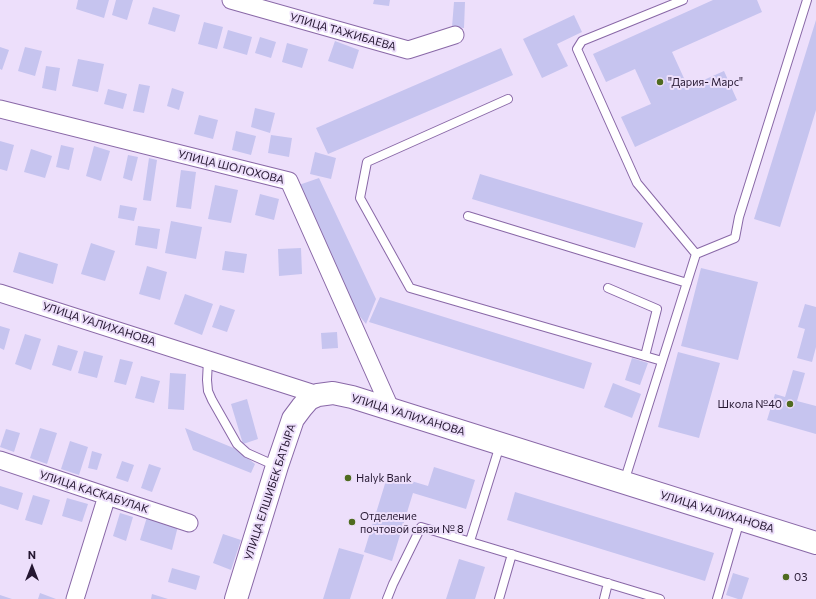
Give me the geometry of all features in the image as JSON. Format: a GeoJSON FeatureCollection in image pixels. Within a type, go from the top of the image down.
{"type":"FeatureCollection","features":[{"type":"Feature","properties":{"kind":"main road","name":"УЛИЦА УАЛИХАНОВА"},"geometry":{"type":"LineString","coordinates":[[318,395],[333,393],[352,397],[816,543]]}},
{"type":"Feature","properties":{"kind":"main road","name":"УЛИЦА ЕЛШИБЕК БАТЫРА"},"geometry":{"type":"LineString","coordinates":[[236,599],[293,419],[309,399],[318,395]]}},
{"type":"Feature","properties":{"kind":"street","name":"УЛИЦА ТАЖИБАЕВА"},"geometry":{"type":"LineString","coordinates":[[231,0],[408,50],[455,35]]}},
{"type":"Feature","properties":{"kind":"street","name":"УЛИЦА ШОЛОХОВА"},"geometry":{"type":"LineString","coordinates":[[0,109],[289,181],[391,410]]}},
{"type":"Feature","properties":{"kind":"street","name":"УЛИЦА УАЛИХАНОВА"},"geometry":{"type":"LineString","coordinates":[[0,293],[318,395]]}},
{"type":"Feature","properties":{"kind":"street","name":"УЛИЦА КАСКАБУЛАК"},"geometry":{"type":"LineString","coordinates":[[0,460],[189,523]]}},
{"type":"Feature","properties":{"kind":"street"},"geometry":{"type":"LineString","coordinates":[[75,599],[107,496]]}},
{"type":"Feature","properties":{"kind":"lane"},"geometry":{"type":"LineString","coordinates":[[683,0],[582,41],[577,48],[637,183],[696,254]]}},
{"type":"Feature","properties":{"kind":"lane"},"geometry":{"type":"LineString","coordinates":[[696,254],[735,238],[739,217],[806,0]]}},
{"type":"Feature","properties":{"kind":"lane"},"geometry":{"type":"LineString","coordinates":[[508,99],[367,162],[360,198],[410,288],[662,361]]}},
{"type":"Feature","properties":{"kind":"lane"},"geometry":{"type":"LineString","coordinates":[[468,216],[687,283]]}},
{"type":"Feature","properties":{"kind":"lane"},"geometry":{"type":"LineString","coordinates":[[624,483],[696,254]]}},
{"type":"Feature","properties":{"kind":"lane"},"geometry":{"type":"LineString","coordinates":[[608,288],[657,309],[645,356]]}},
{"type":"Feature","properties":{"kind":"lane"},"geometry":{"type":"LineString","coordinates":[[208,360],[206,380],[208,391],[237,444],[247,453],[277,466]]}},
{"type":"Feature","properties":{"kind":"lane"},"geometry":{"type":"LineString","coordinates":[[470,541],[500,444]]}},
{"type":"Feature","properties":{"kind":"lane"},"geometry":{"type":"LineString","coordinates":[[717,599],[740,519]]}},
{"type":"Feature","properties":{"kind":"lane"},"geometry":{"type":"LineString","coordinates":[[388,599],[393,584],[421,527],[660,599]]}},
{"type":"Feature","properties":{"kind":"lane"},"geometry":{"type":"LineString","coordinates":[[499,599],[512,554]]}},
{"type":"Feature","properties":{"kind":"lane"},"geometry":{"type":"LineString","coordinates":[[604,599],[608,583]]}},
{"type":"Feature","properties":{"kind":"building"},"geometry":{"type":"Polygon","coordinates":[[[78,0],[109,0],[104,18],[76,9],[78,0]]]}},
{"type":"Feature","properties":{"kind":"building"},"geometry":{"type":"Polygon","coordinates":[[[116,0],[133,0],[127,20],[112,15],[116,0]]]}},
{"type":"Feature","properties":{"kind":"building"},"geometry":{"type":"Polygon","coordinates":[[[374,0],[390,0],[389,6],[373,4],[374,0]]]}},
{"type":"Feature","properties":{"kind":"building"},"geometry":{"type":"Polygon","coordinates":[[[713,0],[757,0],[762,12],[672,52],[688,87],[724,71],[737,100],[635,147],[621,117],[651,104],[635,69],[606,82],[593,54],[713,0]]]}},
{"type":"Feature","properties":{"kind":"building"},"geometry":{"type":"Polygon","coordinates":[[[454,2],[465,2],[464,28],[452,27],[454,2]]]}},
{"type":"Feature","properties":{"kind":"building"},"geometry":{"type":"Polygon","coordinates":[[[153,7],[180,15],[175,32],[148,24],[153,7]]]}},
{"type":"Feature","properties":{"kind":"building"},"geometry":{"type":"Polygon","coordinates":[[[574,15],[582,32],[557,44],[568,66],[542,78],[523,39],[574,15]]]}},
{"type":"Feature","properties":{"kind":"building"},"geometry":{"type":"Polygon","coordinates":[[[816,20],[816,110],[780,227],[754,219],[816,20]]]}},
{"type":"Feature","properties":{"kind":"building"},"geometry":{"type":"Polygon","coordinates":[[[204,22],[223,27],[217,49],[198,44],[204,22]]]}},
{"type":"Feature","properties":{"kind":"building"},"geometry":{"type":"Polygon","coordinates":[[[228,30],[252,37],[247,55],[223,48],[228,30]]]}},
{"type":"Feature","properties":{"kind":"building"},"geometry":{"type":"Polygon","coordinates":[[[260,37],[276,42],[271,58],[255,53],[260,37]]]}},
{"type":"Feature","properties":{"kind":"building"},"geometry":{"type":"Polygon","coordinates":[[[335,41],[359,50],[353,69],[328,61],[335,41]]]}},
{"type":"Feature","properties":{"kind":"building"},"geometry":{"type":"Polygon","coordinates":[[[287,43],[308,49],[302,68],[282,62],[287,43]]]}},
{"type":"Feature","properties":{"kind":"building"},"geometry":{"type":"Polygon","coordinates":[[[0,47],[9,50],[2,70],[0,69],[0,47]]]}},
{"type":"Feature","properties":{"kind":"building"},"geometry":{"type":"Polygon","coordinates":[[[25,47],[42,51],[35,76],[18,71],[25,47]]]}},
{"type":"Feature","properties":{"kind":"building"},"geometry":{"type":"Polygon","coordinates":[[[501,48],[513,75],[328,154],[316,128],[501,48]]]}},
{"type":"Feature","properties":{"kind":"building"},"geometry":{"type":"Polygon","coordinates":[[[78,59],[104,64],[98,92],[72,86],[78,59]]]}},
{"type":"Feature","properties":{"kind":"building"},"geometry":{"type":"Polygon","coordinates":[[[46,66],[60,68],[56,91],[42,88],[46,66]]]}},
{"type":"Feature","properties":{"kind":"building"},"geometry":{"type":"Polygon","coordinates":[[[139,84],[150,86],[144,113],[133,111],[139,84]]]}},
{"type":"Feature","properties":{"kind":"building"},"geometry":{"type":"Polygon","coordinates":[[[172,88],[184,92],[179,110],[167,106],[172,88]]]}},
{"type":"Feature","properties":{"kind":"building"},"geometry":{"type":"Polygon","coordinates":[[[108,89],[127,94],[123,109],[104,104],[108,89]]]}},
{"type":"Feature","properties":{"kind":"building"},"geometry":{"type":"Polygon","coordinates":[[[255,108],[275,113],[270,133],[251,127],[255,108]]]}},
{"type":"Feature","properties":{"kind":"building"},"geometry":{"type":"Polygon","coordinates":[[[199,115],[218,120],[213,139],[194,134],[199,115]]]}},
{"type":"Feature","properties":{"kind":"building"},"geometry":{"type":"Polygon","coordinates":[[[236,131],[256,136],[251,155],[232,150],[236,131]]]}},
{"type":"Feature","properties":{"kind":"building"},"geometry":{"type":"Polygon","coordinates":[[[271,135],[292,138],[289,157],[268,153],[271,135]]]}},
{"type":"Feature","properties":{"kind":"building"},"geometry":{"type":"Polygon","coordinates":[[[0,141],[14,145],[7,171],[0,169],[0,141]]]}},
{"type":"Feature","properties":{"kind":"building"},"geometry":{"type":"Polygon","coordinates":[[[61,145],[74,148],[69,170],[56,167],[61,145]]]}},
{"type":"Feature","properties":{"kind":"building"},"geometry":{"type":"Polygon","coordinates":[[[94,146],[110,151],[101,181],[86,176],[94,146]]]}},
{"type":"Feature","properties":{"kind":"building"},"geometry":{"type":"Polygon","coordinates":[[[31,149],[52,156],[45,178],[24,172],[31,149]]]}},
{"type":"Feature","properties":{"kind":"building"},"geometry":{"type":"Polygon","coordinates":[[[315,152],[336,158],[331,179],[310,174],[315,152]]]}},
{"type":"Feature","properties":{"kind":"building"},"geometry":{"type":"Polygon","coordinates":[[[128,155],[138,157],[132,181],[123,178],[128,155]]]}},
{"type":"Feature","properties":{"kind":"building"},"geometry":{"type":"Polygon","coordinates":[[[149,158],[157,160],[151,201],[143,200],[149,158]]]}},
{"type":"Feature","properties":{"kind":"building"},"geometry":{"type":"Polygon","coordinates":[[[181,170],[196,172],[191,209],[176,207],[181,170]]]}},
{"type":"Feature","properties":{"kind":"building"},"geometry":{"type":"Polygon","coordinates":[[[480,174],[643,223],[635,248],[472,199],[480,174]]]}},
{"type":"Feature","properties":{"kind":"building"},"geometry":{"type":"Polygon","coordinates":[[[319,178],[376,299],[366,324],[353,308],[296,186],[319,178]]]}},
{"type":"Feature","properties":{"kind":"building"},"geometry":{"type":"Polygon","coordinates":[[[215,185],[238,190],[231,223],[208,219],[215,185]]]}},
{"type":"Feature","properties":{"kind":"building"},"geometry":{"type":"Polygon","coordinates":[[[260,194],[279,199],[274,220],[255,215],[260,194]]]}},
{"type":"Feature","properties":{"kind":"building"},"geometry":{"type":"Polygon","coordinates":[[[120,205],[137,208],[134,221],[118,218],[120,205]]]}},
{"type":"Feature","properties":{"kind":"building"},"geometry":{"type":"Polygon","coordinates":[[[171,221],[202,227],[196,259],[165,253],[171,221]]]}},
{"type":"Feature","properties":{"kind":"building"},"geometry":{"type":"Polygon","coordinates":[[[138,226],[160,229],[157,249],[135,245],[138,226]]]}},
{"type":"Feature","properties":{"kind":"building"},"geometry":{"type":"Polygon","coordinates":[[[91,243],[115,251],[105,281],[81,274],[91,243]]]}},
{"type":"Feature","properties":{"kind":"building"},"geometry":{"type":"Polygon","coordinates":[[[301,248],[302,274],[279,276],[278,249],[301,248]]]}},
{"type":"Feature","properties":{"kind":"building"},"geometry":{"type":"Polygon","coordinates":[[[225,251],[247,254],[244,273],[222,270],[225,251]]]}},
{"type":"Feature","properties":{"kind":"building"},"geometry":{"type":"Polygon","coordinates":[[[19,252],[58,264],[53,284],[13,272],[19,252]]]}},
{"type":"Feature","properties":{"kind":"building"},"geometry":{"type":"Polygon","coordinates":[[[147,266],[167,272],[160,300],[139,294],[147,266]]]}},
{"type":"Feature","properties":{"kind":"building"},"geometry":{"type":"Polygon","coordinates":[[[701,268],[758,282],[738,360],[681,346],[701,268]]]}},
{"type":"Feature","properties":{"kind":"building"},"geometry":{"type":"Polygon","coordinates":[[[185,294],[213,304],[202,335],[174,324],[185,294]]]}},
{"type":"Feature","properties":{"kind":"building"},"geometry":{"type":"Polygon","coordinates":[[[380,297],[592,363],[584,389],[369,322],[380,297]]]}},
{"type":"Feature","properties":{"kind":"building"},"geometry":{"type":"Polygon","coordinates":[[[805,304],[816,307],[816,347],[812,362],[797,358],[805,329],[798,327],[805,304]]]}},
{"type":"Feature","properties":{"kind":"building"},"geometry":{"type":"Polygon","coordinates":[[[220,305],[235,310],[227,332],[212,327],[220,305]]]}},
{"type":"Feature","properties":{"kind":"building"},"geometry":{"type":"Polygon","coordinates":[[[0,326],[10,329],[4,350],[0,348],[0,326]]]}},
{"type":"Feature","properties":{"kind":"building"},"geometry":{"type":"Polygon","coordinates":[[[337,332],[338,348],[322,349],[321,333],[337,332]]]}},
{"type":"Feature","properties":{"kind":"building"},"geometry":{"type":"Polygon","coordinates":[[[25,334],[41,339],[31,370],[15,364],[25,334]]]}},
{"type":"Feature","properties":{"kind":"building"},"geometry":{"type":"Polygon","coordinates":[[[58,345],[78,351],[71,371],[52,365],[58,345]]]}},
{"type":"Feature","properties":{"kind":"building"},"geometry":{"type":"Polygon","coordinates":[[[84,351],[103,356],[97,378],[78,373],[84,351]]]}},
{"type":"Feature","properties":{"kind":"building"},"geometry":{"type":"Polygon","coordinates":[[[678,352],[720,363],[699,438],[658,427],[678,352]]]}},
{"type":"Feature","properties":{"kind":"building"},"geometry":{"type":"Polygon","coordinates":[[[632,358],[648,363],[640,385],[625,380],[632,358]]]}},
{"type":"Feature","properties":{"kind":"building"},"geometry":{"type":"Polygon","coordinates":[[[120,359],[133,362],[126,385],[114,382],[120,359]]]}},
{"type":"Feature","properties":{"kind":"building","name":"Школа №40"},"geometry":{"type":"Polygon","coordinates":[[[793,370],[805,373],[797,401],[816,406],[816,434],[767,420],[775,394],[785,397],[793,370]]]}},
{"type":"Feature","properties":{"kind":"building"},"geometry":{"type":"Polygon","coordinates":[[[170,373],[186,374],[184,410],[168,409],[170,373]]]}},
{"type":"Feature","properties":{"kind":"building"},"geometry":{"type":"Polygon","coordinates":[[[141,376],[160,381],[154,403],[135,398],[141,376]]]}},
{"type":"Feature","properties":{"kind":"building"},"geometry":{"type":"Polygon","coordinates":[[[613,383],[641,394],[632,418],[604,407],[613,383]]]}},
{"type":"Feature","properties":{"kind":"building"},"geometry":{"type":"Polygon","coordinates":[[[247,399],[258,439],[243,444],[231,404],[247,399]]]}},
{"type":"Feature","properties":{"kind":"building"},"geometry":{"type":"Polygon","coordinates":[[[40,428],[57,433],[47,464],[30,458],[40,428]]]}},
{"type":"Feature","properties":{"kind":"building"},"geometry":{"type":"Polygon","coordinates":[[[185,428],[236,449],[255,464],[251,473],[193,450],[185,428]]]}},
{"type":"Feature","properties":{"kind":"building"},"geometry":{"type":"Polygon","coordinates":[[[6,429],[20,433],[14,452],[0,447],[6,429]]]}},
{"type":"Feature","properties":{"kind":"building"},"geometry":{"type":"Polygon","coordinates":[[[70,441],[88,447],[79,475],[61,469],[70,441]]]}},
{"type":"Feature","properties":{"kind":"building"},"geometry":{"type":"Polygon","coordinates":[[[92,451],[102,454],[97,470],[88,468],[92,451]]]}},
{"type":"Feature","properties":{"kind":"building"},"geometry":{"type":"Polygon","coordinates":[[[122,461],[134,465],[128,482],[116,478],[122,461]]]}},
{"type":"Feature","properties":{"kind":"building"},"geometry":{"type":"Polygon","coordinates":[[[149,464],[161,468],[152,492],[141,488],[149,464]]]}},
{"type":"Feature","properties":{"kind":"building"},"geometry":{"type":"Polygon","coordinates":[[[434,467],[475,480],[466,509],[413,493],[392,561],[364,552],[388,474],[428,486],[434,467]]]}},
{"type":"Feature","properties":{"kind":"building"},"geometry":{"type":"Polygon","coordinates":[[[0,486],[23,493],[18,510],[0,504],[0,486]]]}},
{"type":"Feature","properties":{"kind":"building"},"geometry":{"type":"Polygon","coordinates":[[[515,492],[714,553],[705,581],[507,520],[515,492]]]}},
{"type":"Feature","properties":{"kind":"building"},"geometry":{"type":"Polygon","coordinates":[[[33,495],[50,500],[42,525],[25,520],[33,495]]]}},
{"type":"Feature","properties":{"kind":"building"},"geometry":{"type":"Polygon","coordinates":[[[67,498],[88,504],[82,522],[62,516],[67,498]]]}},
{"type":"Feature","properties":{"kind":"building"},"geometry":{"type":"Polygon","coordinates":[[[120,513],[133,517],[126,541],[113,536],[120,513]]]}},
{"type":"Feature","properties":{"kind":"building"},"geometry":{"type":"Polygon","coordinates":[[[147,517],[178,526],[172,550],[140,540],[147,517]]]}},
{"type":"Feature","properties":{"kind":"building"},"geometry":{"type":"Polygon","coordinates":[[[223,534],[241,540],[231,570],[213,563],[223,534]]]}},
{"type":"Feature","properties":{"kind":"building"},"geometry":{"type":"Polygon","coordinates":[[[339,548],[364,555],[350,599],[323,599],[339,548]]]}},
{"type":"Feature","properties":{"kind":"building"},"geometry":{"type":"Polygon","coordinates":[[[459,559],[485,567],[475,599],[446,599],[459,559]]]}},
{"type":"Feature","properties":{"kind":"building"},"geometry":{"type":"Polygon","coordinates":[[[172,568],[200,576],[196,590],[168,582],[172,568]]]}},
{"type":"Feature","properties":{"kind":"building"},"geometry":{"type":"Polygon","coordinates":[[[733,573],[749,578],[742,599],[726,595],[733,573]]]}},
{"type":"Feature","properties":{"kind":"building"},"geometry":{"type":"Polygon","coordinates":[[[40,593],[56,599],[38,599],[40,593]]]}},
{"type":"Feature","properties":{"kind":"building"},"geometry":{"type":"Polygon","coordinates":[[[152,594],[168,599],[151,599],[152,594]]]}},
{"type":"Feature","properties":{"kind":"building"},"geometry":{"type":"Polygon","coordinates":[[[0,595],[12,599],[0,599],[0,595]]]}},
{"type":"Feature","properties":{"kind":"place","name":"\"Дария- Марс\""},"geometry":{"type":"Point","coordinates":[660,82]}},
{"type":"Feature","properties":{"kind":"place","name":"Школа №40"},"geometry":{"type":"Point","coordinates":[790,404]}},
{"type":"Feature","properties":{"kind":"place","name":"Halyk Bank"},"geometry":{"type":"Point","coordinates":[348,478]}},
{"type":"Feature","properties":{"kind":"place","name":"Отделение почтовой связи № 8"},"geometry":{"type":"Point","coordinates":[352,522]}},
{"type":"Feature","properties":{"kind":"place","name":"03"},"geometry":{"type":"Point","coordinates":[786,577]}}]}
